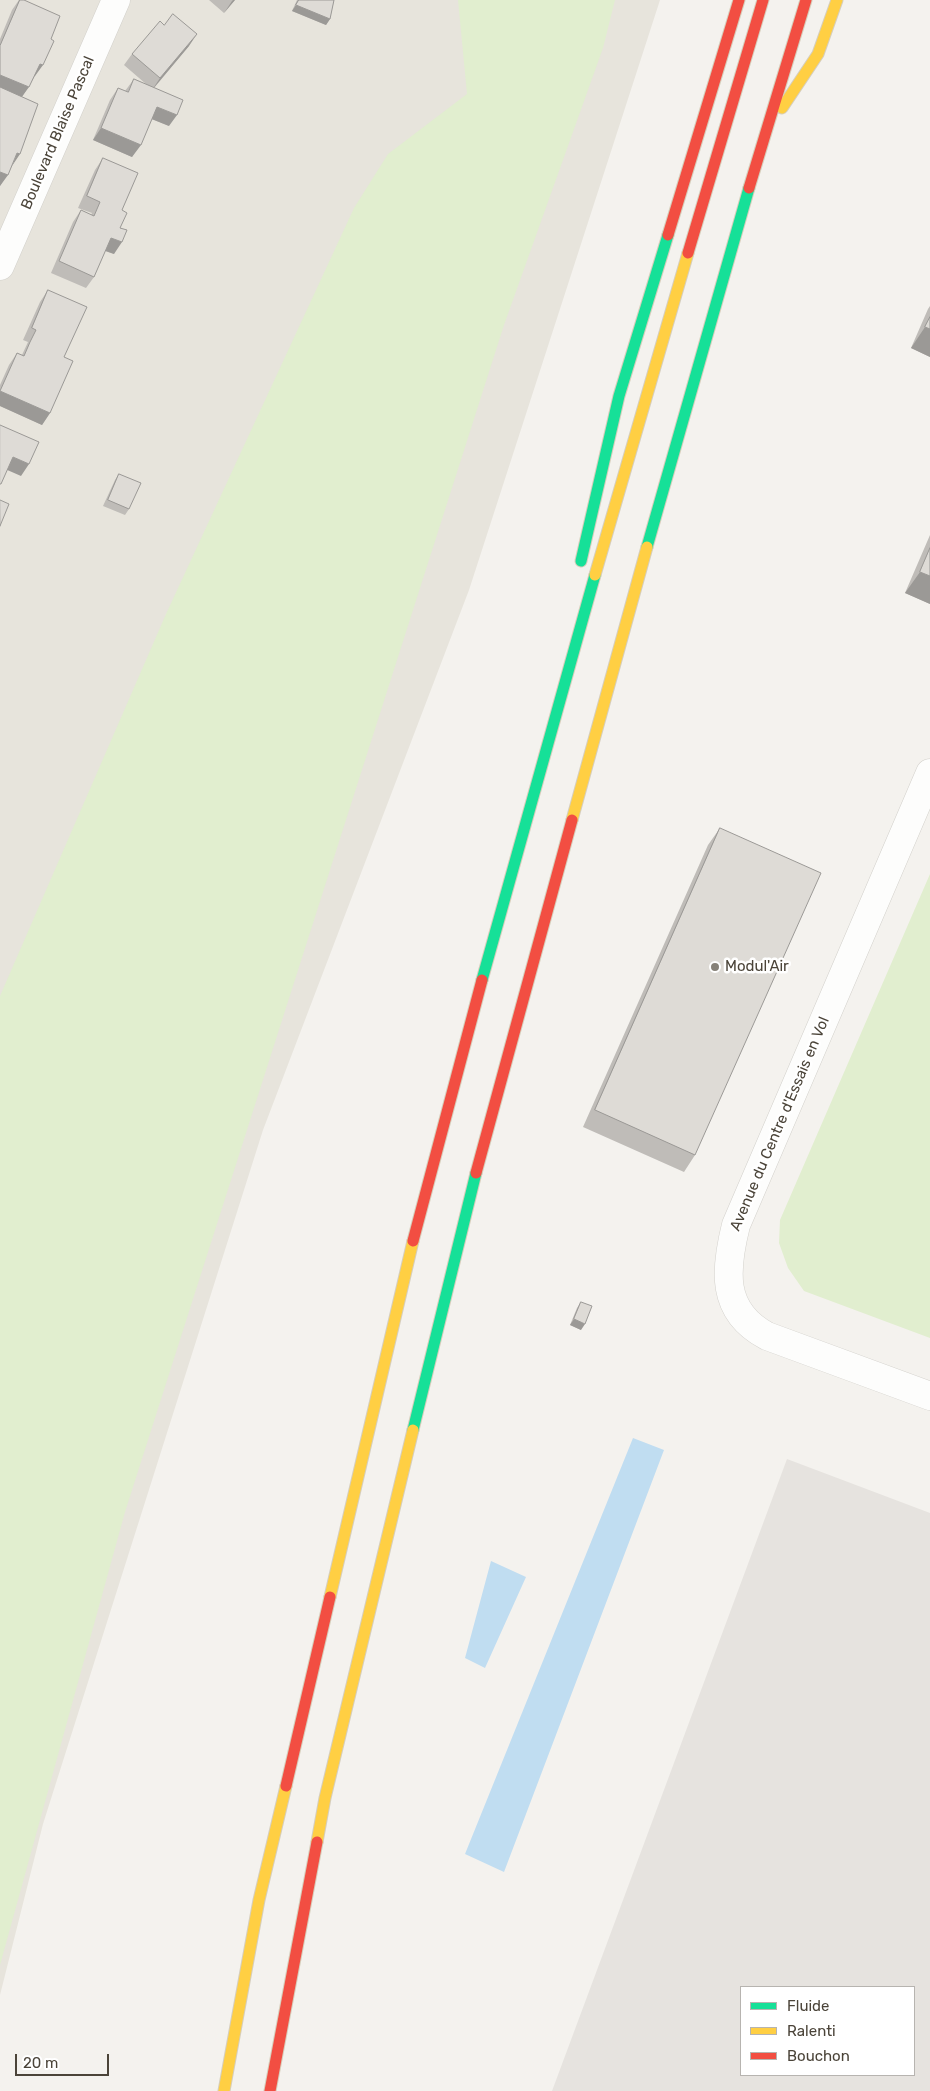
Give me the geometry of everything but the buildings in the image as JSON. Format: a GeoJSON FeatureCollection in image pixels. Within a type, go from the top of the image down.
{"type":"FeatureCollection","features":[{"type":"Feature","properties":{"kind":"main road"},"geometry":{"type":"LineString","coordinates":[[579,569],[619,396],[739,0]]}},
{"type":"Feature","properties":{"kind":"main road"},"geometry":{"type":"LineString","coordinates":[[224,2091],[259,1900],[413,1242],[496,925],[659,350],[763,0]]}},
{"type":"Feature","properties":{"kind":"main road"},"geometry":{"type":"LineString","coordinates":[[270,2091],[325,1798],[461,1228],[632,599],[765,132],[806,0]]}},
{"type":"Feature","properties":{"kind":"main road"},"geometry":{"type":"LineString","coordinates":[[765,132],[818,54],[837,0]]}},
{"type":"Feature","properties":{"kind":"main road"},"geometry":{"type":"LineString","coordinates":[[496,925],[552,685]]}},
{"type":"Feature","properties":{"kind":"street","name":"Boulevard Blaise Pascal"},"geometry":{"type":"LineString","coordinates":[[0,266],[116,0]]}},
{"type":"Feature","properties":{"kind":"street","name":"Avenue du Centre d'Essais en Vol"},"geometry":{"type":"LineString","coordinates":[[930,773],[736,1225],[728,1256],[727,1272],[734,1302],[743,1317],[753,1328],[767,1336],[930,1396]]}},
{"type":"Feature","properties":{"kind":"shaded area"},"geometry":{"type":"Polygon","coordinates":[[[0,0],[660,0],[469,590],[263,1130],[43,1824],[0,1995],[0,0]]]}},
{"type":"Feature","properties":{"kind":"shaded area"},"geometry":{"type":"Polygon","coordinates":[[[787,1459],[930,1513],[930,2091],[552,2091],[787,1459]]]}},
{"type":"Feature","properties":{"kind":"green space"},"geometry":{"type":"Polygon","coordinates":[[[458,0],[615,0],[603,48],[504,325],[125,1512],[0,1965],[0,996],[166,614],[354,208],[388,154],[467,94],[458,0]]]}},
{"type":"Feature","properties":{"kind":"green space"},"geometry":{"type":"Polygon","coordinates":[[[930,874],[930,1338],[804,1291],[788,1268],[779,1243],[780,1220],[930,874]]]}},
{"type":"Feature","properties":{"kind":"water"},"geometry":{"type":"Polygon","coordinates":[[[633,1438],[664,1450],[504,1872],[465,1854],[633,1438]]]}},
{"type":"Feature","properties":{"kind":"water"},"geometry":{"type":"Polygon","coordinates":[[[491,1561],[526,1577],[485,1668],[465,1658],[491,1561]]]}},
{"type":"Feature","properties":{"kind":"traffic: fast"},"geometry":{"type":"LineString","coordinates":[[647,547],[749,188]]}},
{"type":"Feature","properties":{"kind":"traffic: fast"},"geometry":{"type":"LineString","coordinates":[[581,561],[619,396],[668,235]]}},
{"type":"Feature","properties":{"kind":"traffic: fast"},"geometry":{"type":"LineString","coordinates":[[482,980],[595,575]]}},
{"type":"Feature","properties":{"kind":"traffic: fast"},"geometry":{"type":"LineString","coordinates":[[413,1430],[476,1173]]}},
{"type":"Feature","properties":{"kind":"traffic: slow"},"geometry":{"type":"LineString","coordinates":[[782,108],[818,54],[837,0]]}},
{"type":"Feature","properties":{"kind":"traffic: slow"},"geometry":{"type":"LineString","coordinates":[[595,575],[688,253]]}},
{"type":"Feature","properties":{"kind":"traffic: slow"},"geometry":{"type":"LineString","coordinates":[[572,820],[647,547]]}},
{"type":"Feature","properties":{"kind":"traffic: slow"},"geometry":{"type":"LineString","coordinates":[[330,1597],[413,1241]]}},
{"type":"Feature","properties":{"kind":"traffic: slow"},"geometry":{"type":"LineString","coordinates":[[317,1842],[325,1798],[413,1430]]}},
{"type":"Feature","properties":{"kind":"traffic: slow"},"geometry":{"type":"LineString","coordinates":[[224,2091],[259,1900],[286,1786]]}},
{"type":"Feature","properties":{"kind":"traffic: jam"},"geometry":{"type":"LineString","coordinates":[[668,235],[739,0]]}},
{"type":"Feature","properties":{"kind":"traffic: jam"},"geometry":{"type":"LineString","coordinates":[[688,253],[763,0]]}},
{"type":"Feature","properties":{"kind":"traffic: jam"},"geometry":{"type":"LineString","coordinates":[[749,188],[806,0]]}},
{"type":"Feature","properties":{"kind":"traffic: jam"},"geometry":{"type":"LineString","coordinates":[[476,1173],[572,820]]}},
{"type":"Feature","properties":{"kind":"traffic: jam"},"geometry":{"type":"LineString","coordinates":[[413,1241],[482,980]]}},
{"type":"Feature","properties":{"kind":"traffic: jam"},"geometry":{"type":"LineString","coordinates":[[286,1786],[330,1597]]}},
{"type":"Feature","properties":{"kind":"traffic: jam"},"geometry":{"type":"LineString","coordinates":[[270,2091],[317,1842]]}},
{"type":"Feature","properties":{"kind":"place","name":"Modul'Air"},"geometry":{"type":"Point","coordinates":[715,967]}}]}
